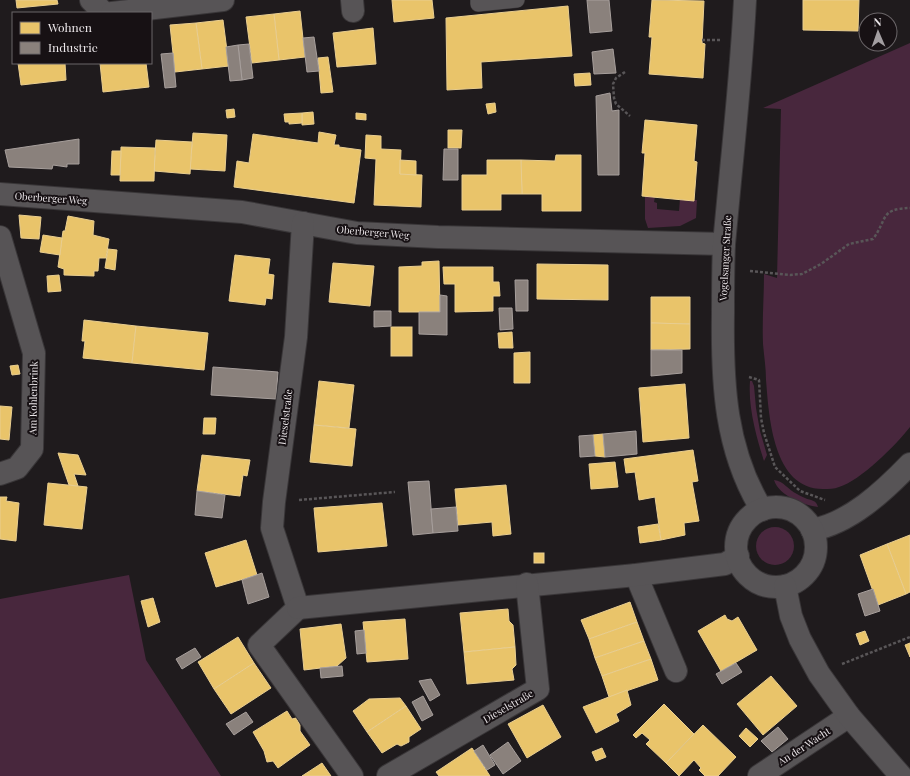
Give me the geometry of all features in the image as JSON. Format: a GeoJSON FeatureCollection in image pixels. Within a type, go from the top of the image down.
{"type":"FeatureCollection","features":[{"type":"Feature","properties":{"kind":"street"},"geometry":{"type":"LineString","coordinates":[[91,0],[103,12]]}},
{"type":"Feature","properties":{"kind":"street"},"geometry":{"type":"LineString","coordinates":[[121,12],[224,0]]}},
{"type":"Feature","properties":{"kind":"street","name":"Vogelsanger Straße"},"geometry":{"type":"LineString","coordinates":[[745,0],[743,41],[724,244],[722,371],[725,401],[737,455],[754,497],[762,510]]}},
{"type":"Feature","properties":{"kind":"street","name":"Oberberger Weg"},"geometry":{"type":"LineString","coordinates":[[0,194],[242,212],[357,233],[438,238],[724,244]]}},
{"type":"Feature","properties":{"kind":"street","name":"Dieselstraße"},"geometry":{"type":"LineString","coordinates":[[298,608],[272,528],[274,502],[296,337],[303,223]]}},
{"type":"Feature","properties":{"kind":"street","name":"Am Kohlenbrink"},"geometry":{"type":"LineString","coordinates":[[0,237],[34,353],[32,448],[17,468],[0,474]]}},
{"type":"Feature","properties":{"kind":"street"},"geometry":{"type":"LineString","coordinates":[[812,530],[835,522],[856,511],[900,475],[910,464]]}},
{"type":"Feature","properties":{"kind":"street"},"geometry":{"type":"LineString","coordinates":[[775,507],[788,509],[800,515],[812,530],[816,539],[814,559],[810,568],[802,578],[793,583],[785,586],[761,584],[751,578],[742,568],[736,545],[742,526],[753,514],[775,507]]}},
{"type":"Feature","properties":{"kind":"street"},"geometry":{"type":"LineString","coordinates":[[352,776],[259,645],[298,608],[725,564],[738,556]]}},
{"type":"Feature","properties":{"kind":"street"},"geometry":{"type":"LineString","coordinates":[[636,574],[676,671]]}},
{"type":"Feature","properties":{"kind":"street","name":"Dieselstraße"},"geometry":{"type":"LineString","coordinates":[[388,776],[538,689],[527,584]]}},
{"type":"Feature","properties":{"kind":"street"},"geometry":{"type":"LineString","coordinates":[[785,586],[791,616],[797,634],[819,674],[849,716],[901,776]]}},
{"type":"Feature","properties":{"kind":"street","name":"An der Wacht"},"geometry":{"type":"LineString","coordinates":[[759,776],[849,716]]}},
{"type":"Feature","properties":{"kind":"lane"},"geometry":{"type":"LineString","coordinates":[[478,0],[478,4],[517,0]]}},
{"type":"Feature","properties":{"kind":"path"},"geometry":{"type":"LineString","coordinates":[[625,72],[616,78],[613,84],[614,98],[616,104],[630,116]]}},
{"type":"Feature","properties":{"kind":"path"},"geometry":{"type":"LineString","coordinates":[[750,271],[790,275],[802,274],[821,264],[849,244],[873,239],[878,232],[885,215],[896,208],[910,208]]}},
{"type":"Feature","properties":{"kind":"path"},"geometry":{"type":"LineString","coordinates":[[722,371],[759,380],[761,418],[774,467],[800,491],[825,499],[835,522]]}},
{"type":"Feature","properties":{"kind":"path"},"geometry":{"type":"LineString","coordinates":[[274,502],[395,492]]}},
{"type":"Feature","properties":{"kind":"path"},"geometry":{"type":"LineString","coordinates":[[819,674],[910,637]]}},
{"type":"Feature","properties":{"kind":"shaded area"},"geometry":{"type":"Polygon","coordinates":[[[910,43],[910,427],[877,462],[857,478],[837,488],[824,489],[807,486],[794,478],[784,465],[777,449],[769,413],[763,344],[764,274],[777,278],[781,109],[763,108],[890,52],[898,52],[898,48],[910,43]]]}},
{"type":"Feature","properties":{"kind":"shaded area"},"geometry":{"type":"Polygon","coordinates":[[[645,196],[655,197],[654,202],[657,203],[657,209],[679,211],[680,199],[697,200],[696,218],[680,226],[648,228],[645,219],[645,196]]]}},
{"type":"Feature","properties":{"kind":"shaded area"},"geometry":{"type":"Polygon","coordinates":[[[750,381],[752,381],[754,386],[760,431],[767,455],[764,461],[751,411],[750,381]]]}},
{"type":"Feature","properties":{"kind":"shaded area"},"geometry":{"type":"Polygon","coordinates":[[[774,480],[781,482],[802,497],[815,501],[818,507],[799,502],[786,495],[777,486],[774,480]]]}},
{"type":"Feature","properties":{"kind":"shaded area"},"geometry":{"type":"Polygon","coordinates":[[[771,527],[779,527],[789,532],[793,539],[793,553],[789,560],[779,565],[771,565],[761,560],[759,557],[756,550],[756,542],[761,532],[764,530],[771,527]]]}},
{"type":"Feature","properties":{"kind":"shaded area"},"geometry":{"type":"Polygon","coordinates":[[[129,575],[146,660],[221,776],[0,776],[0,599],[129,575]]]}},
{"type":"Feature","properties":{"kind":"building: Wohnen"},"geometry":{"type":"Polygon","coordinates":[[[16,0],[57,0],[58,4],[17,8],[16,0]]]}},
{"type":"Feature","properties":{"kind":"building: Wohnen"},"geometry":{"type":"Polygon","coordinates":[[[392,0],[432,0],[434,18],[394,22],[392,0]]]}},
{"type":"Feature","properties":{"kind":"building: Wohnen"},"geometry":{"type":"Polygon","coordinates":[[[652,0],[704,1],[702,43],[705,44],[703,78],[649,74],[652,37],[649,37],[652,0]]]}},
{"type":"Feature","properties":{"kind":"building: Wohnen"},"geometry":{"type":"Polygon","coordinates":[[[803,0],[859,0],[858,31],[803,30],[803,0]]]}},
{"type":"Feature","properties":{"kind":"building: Wohnen"},"geometry":{"type":"Polygon","coordinates":[[[568,6],[572,56],[481,62],[482,88],[447,90],[446,18],[568,6]]]}},
{"type":"Feature","properties":{"kind":"building: Wohnen"},"geometry":{"type":"Polygon","coordinates":[[[300,11],[305,57],[279,60],[274,14],[300,11]]]}},
{"type":"Feature","properties":{"kind":"building: Wohnen"},"geometry":{"type":"Polygon","coordinates":[[[274,14],[279,60],[252,63],[246,17],[274,14]]]}},
{"type":"Feature","properties":{"kind":"building: Wohnen"},"geometry":{"type":"Polygon","coordinates":[[[223,20],[229,66],[202,69],[196,23],[223,20]]]}},
{"type":"Feature","properties":{"kind":"building: Wohnen"},"geometry":{"type":"Polygon","coordinates":[[[196,23],[202,69],[175,72],[170,25],[196,23]]]}},
{"type":"Feature","properties":{"kind":"building: Wohnen"},"geometry":{"type":"Polygon","coordinates":[[[373,28],[376,64],[337,67],[333,33],[373,28]]]}},
{"type":"Feature","properties":{"kind":"building: Wohnen"},"geometry":{"type":"Polygon","coordinates":[[[328,57],[333,92],[321,93],[318,58],[328,57]]]}},
{"type":"Feature","properties":{"kind":"building: Wohnen"},"geometry":{"type":"Polygon","coordinates":[[[18,64],[65,64],[66,80],[21,85],[18,64]]]}},
{"type":"Feature","properties":{"kind":"building: Wohnen"},"geometry":{"type":"Polygon","coordinates":[[[100,64],[146,64],[149,87],[103,92],[100,64]]]}},
{"type":"Feature","properties":{"kind":"building: Wohnen"},"geometry":{"type":"Polygon","coordinates":[[[590,73],[591,85],[575,86],[574,74],[590,73]]]}},
{"type":"Feature","properties":{"kind":"building: Wohnen"},"geometry":{"type":"Polygon","coordinates":[[[495,103],[496,112],[488,114],[486,104],[495,103]]]}},
{"type":"Feature","properties":{"kind":"building: Wohnen"},"geometry":{"type":"Polygon","coordinates":[[[234,109],[235,117],[227,118],[226,110],[234,109]]]}},
{"type":"Feature","properties":{"kind":"building: Wohnen"},"geometry":{"type":"Polygon","coordinates":[[[313,112],[314,124],[302,125],[302,113],[313,112]]]}},
{"type":"Feature","properties":{"kind":"building: Wohnen"},"geometry":{"type":"Polygon","coordinates":[[[302,113],[302,123],[289,124],[289,122],[285,122],[284,114],[302,113]]]}},
{"type":"Feature","properties":{"kind":"building: Wohnen"},"geometry":{"type":"Polygon","coordinates":[[[356,113],[366,114],[366,120],[356,119],[356,113]]]}},
{"type":"Feature","properties":{"kind":"building: Wohnen"},"geometry":{"type":"Polygon","coordinates":[[[645,120],[697,125],[694,161],[697,162],[694,201],[642,196],[645,153],[642,153],[645,120]]]}},
{"type":"Feature","properties":{"kind":"building: Wohnen"},"geometry":{"type":"Polygon","coordinates":[[[448,130],[462,130],[461,148],[448,148],[448,130]]]}},
{"type":"Feature","properties":{"kind":"building: Wohnen"},"geometry":{"type":"Polygon","coordinates":[[[319,132],[336,135],[334,145],[361,150],[354,203],[234,187],[237,161],[249,163],[253,134],[318,143],[319,132]]]}},
{"type":"Feature","properties":{"kind":"building: Wohnen"},"geometry":{"type":"Polygon","coordinates":[[[193,133],[227,135],[225,171],[190,169],[193,133]]]}},
{"type":"Feature","properties":{"kind":"building: Wohnen"},"geometry":{"type":"Polygon","coordinates":[[[366,135],[381,136],[381,149],[401,150],[400,174],[422,175],[421,207],[374,205],[376,159],[365,158],[366,135]]]}},
{"type":"Feature","properties":{"kind":"building: Wohnen"},"geometry":{"type":"Polygon","coordinates":[[[156,140],[192,142],[190,174],[154,171],[156,140]]]}},
{"type":"Feature","properties":{"kind":"building: Wohnen"},"geometry":{"type":"Polygon","coordinates":[[[121,147],[155,148],[154,181],[120,181],[121,147]]]}},
{"type":"Feature","properties":{"kind":"building: Wohnen"},"geometry":{"type":"Polygon","coordinates":[[[112,151],[121,151],[120,175],[111,175],[112,151]]]}},
{"type":"Feature","properties":{"kind":"building: Wohnen"},"geometry":{"type":"Polygon","coordinates":[[[556,155],[581,155],[581,211],[542,211],[542,194],[522,194],[521,160],[555,161],[556,155]]]}},
{"type":"Feature","properties":{"kind":"building: Wohnen"},"geometry":{"type":"Polygon","coordinates":[[[400,160],[416,161],[416,175],[400,174],[400,160]]]}},
{"type":"Feature","properties":{"kind":"building: Wohnen"},"geometry":{"type":"Polygon","coordinates":[[[487,160],[521,160],[522,194],[501,194],[501,210],[462,210],[462,175],[487,175],[487,160]]]}},
{"type":"Feature","properties":{"kind":"building: Wohnen"},"geometry":{"type":"Polygon","coordinates":[[[19,215],[41,217],[39,239],[21,238],[19,215]]]}},
{"type":"Feature","properties":{"kind":"building: Wohnen"},"geometry":{"type":"Polygon","coordinates":[[[68,216],[94,221],[93,235],[109,239],[106,258],[99,258],[98,271],[94,271],[94,276],[64,275],[64,269],[58,267],[63,231],[65,231],[68,216]]]}},
{"type":"Feature","properties":{"kind":"building: Wohnen"},"geometry":{"type":"Polygon","coordinates":[[[43,235],[62,238],[60,255],[40,252],[43,235]]]}},
{"type":"Feature","properties":{"kind":"building: Wohnen"},"geometry":{"type":"Polygon","coordinates":[[[108,249],[117,250],[115,270],[105,268],[108,249]]]}},
{"type":"Feature","properties":{"kind":"building: Wohnen"},"geometry":{"type":"Polygon","coordinates":[[[235,255],[270,259],[268,274],[274,275],[272,299],[266,298],[265,305],[229,301],[235,255]]]}},
{"type":"Feature","properties":{"kind":"building: Wohnen"},"geometry":{"type":"Polygon","coordinates":[[[439,261],[440,312],[399,312],[399,267],[422,266],[422,262],[439,261]]]}},
{"type":"Feature","properties":{"kind":"building: Wohnen"},"geometry":{"type":"Polygon","coordinates":[[[333,263],[374,266],[370,306],[329,302],[333,263]]]}},
{"type":"Feature","properties":{"kind":"building: Wohnen"},"geometry":{"type":"Polygon","coordinates":[[[537,264],[608,265],[608,300],[537,299],[537,264]]]}},
{"type":"Feature","properties":{"kind":"building: Wohnen"},"geometry":{"type":"Polygon","coordinates":[[[443,267],[493,267],[493,282],[499,282],[500,296],[493,296],[493,311],[455,312],[455,284],[444,284],[443,267]]]}},
{"type":"Feature","properties":{"kind":"building: Wohnen"},"geometry":{"type":"Polygon","coordinates":[[[59,275],[61,291],[48,292],[47,276],[59,275]]]}},
{"type":"Feature","properties":{"kind":"building: Wohnen"},"geometry":{"type":"Polygon","coordinates":[[[651,297],[690,297],[690,324],[651,323],[651,297]]]}},
{"type":"Feature","properties":{"kind":"building: Wohnen"},"geometry":{"type":"Polygon","coordinates":[[[84,320],[136,326],[132,363],[83,358],[85,341],[82,341],[84,320]]]}},
{"type":"Feature","properties":{"kind":"building: Wohnen"},"geometry":{"type":"Polygon","coordinates":[[[651,323],[690,324],[690,349],[651,350],[651,323]]]}},
{"type":"Feature","properties":{"kind":"building: Wohnen"},"geometry":{"type":"Polygon","coordinates":[[[136,326],[208,333],[204,370],[132,363],[136,326]]]}},
{"type":"Feature","properties":{"kind":"building: Wohnen"},"geometry":{"type":"Polygon","coordinates":[[[391,327],[412,327],[412,356],[391,356],[391,327]]]}},
{"type":"Feature","properties":{"kind":"building: Wohnen"},"geometry":{"type":"Polygon","coordinates":[[[512,332],[513,348],[499,348],[498,333],[512,332]]]}},
{"type":"Feature","properties":{"kind":"building: Wohnen"},"geometry":{"type":"Polygon","coordinates":[[[530,352],[530,383],[514,383],[514,353],[530,352]]]}},
{"type":"Feature","properties":{"kind":"building: Wohnen"},"geometry":{"type":"Polygon","coordinates":[[[18,365],[20,374],[12,375],[10,366],[18,365]]]}},
{"type":"Feature","properties":{"kind":"building: Wohnen"},"geometry":{"type":"Polygon","coordinates":[[[319,381],[354,385],[349,428],[314,425],[319,381]]]}},
{"type":"Feature","properties":{"kind":"building: Wohnen"},"geometry":{"type":"Polygon","coordinates":[[[685,384],[689,438],[643,442],[639,388],[685,384]]]}},
{"type":"Feature","properties":{"kind":"building: Wohnen"},"geometry":{"type":"Polygon","coordinates":[[[0,406],[12,407],[9,440],[0,439],[0,406]]]}},
{"type":"Feature","properties":{"kind":"building: Wohnen"},"geometry":{"type":"Polygon","coordinates":[[[204,418],[216,418],[215,434],[203,434],[204,418]]]}},
{"type":"Feature","properties":{"kind":"building: Wohnen"},"geometry":{"type":"Polygon","coordinates":[[[314,425],[356,429],[352,466],[310,462],[314,425]]]}},
{"type":"Feature","properties":{"kind":"building: Wohnen"},"geometry":{"type":"Polygon","coordinates":[[[603,434],[605,457],[595,456],[593,435],[603,434]]]}},
{"type":"Feature","properties":{"kind":"building: Wohnen"},"geometry":{"type":"Polygon","coordinates":[[[693,450],[698,481],[692,482],[699,521],[684,523],[685,535],[661,540],[655,497],[639,500],[635,472],[626,473],[624,459],[693,450]]]}},
{"type":"Feature","properties":{"kind":"building: Wohnen"},"geometry":{"type":"Polygon","coordinates":[[[58,453],[78,455],[86,475],[74,474],[78,486],[69,485],[58,453]]]}},
{"type":"Feature","properties":{"kind":"building: Wohnen"},"geometry":{"type":"Polygon","coordinates":[[[202,455],[250,460],[247,476],[243,475],[240,496],[197,491],[202,455]]]}},
{"type":"Feature","properties":{"kind":"building: Wohnen"},"geometry":{"type":"Polygon","coordinates":[[[615,462],[618,487],[591,489],[589,464],[615,462]]]}},
{"type":"Feature","properties":{"kind":"building: Wohnen"},"geometry":{"type":"Polygon","coordinates":[[[48,483],[87,487],[82,529],[44,525],[48,483]]]}},
{"type":"Feature","properties":{"kind":"building: Wohnen"},"geometry":{"type":"Polygon","coordinates":[[[506,485],[511,534],[493,536],[492,522],[458,525],[455,489],[506,485]]]}},
{"type":"Feature","properties":{"kind":"building: Wohnen"},"geometry":{"type":"Polygon","coordinates":[[[0,497],[7,497],[6,501],[19,503],[16,541],[0,539],[0,497]]]}},
{"type":"Feature","properties":{"kind":"building: Wohnen"},"geometry":{"type":"Polygon","coordinates":[[[382,503],[387,546],[318,552],[314,508],[382,503]]]}},
{"type":"Feature","properties":{"kind":"building: Wohnen"},"geometry":{"type":"Polygon","coordinates":[[[658,524],[661,540],[640,543],[638,527],[658,524]]]}},
{"type":"Feature","properties":{"kind":"building: Wohnen"},"geometry":{"type":"Polygon","coordinates":[[[910,535],[910,592],[906,594],[887,544],[910,535]]]}},
{"type":"Feature","properties":{"kind":"building: Wohnen"},"geometry":{"type":"Polygon","coordinates":[[[246,540],[257,575],[216,587],[205,553],[246,540]]]}},
{"type":"Feature","properties":{"kind":"building: Wohnen"},"geometry":{"type":"Polygon","coordinates":[[[887,544],[906,594],[878,605],[860,555],[887,544]]]}},
{"type":"Feature","properties":{"kind":"building: Wohnen"},"geometry":{"type":"Polygon","coordinates":[[[534,553],[544,553],[544,563],[534,563],[534,553]]]}},
{"type":"Feature","properties":{"kind":"building: Wohnen"},"geometry":{"type":"Polygon","coordinates":[[[153,598],[160,622],[148,627],[141,601],[153,598]]]}},
{"type":"Feature","properties":{"kind":"building: Wohnen"},"geometry":{"type":"Polygon","coordinates":[[[630,602],[637,622],[589,639],[581,620],[630,602]]]}},
{"type":"Feature","properties":{"kind":"building: Wohnen"},"geometry":{"type":"Polygon","coordinates":[[[508,609],[509,621],[513,625],[515,647],[464,652],[460,613],[508,609]]]}},
{"type":"Feature","properties":{"kind":"building: Wohnen"},"geometry":{"type":"Polygon","coordinates":[[[725,615],[727,619],[732,621],[738,617],[757,650],[721,671],[698,631],[725,615]]]}},
{"type":"Feature","properties":{"kind":"building: Wohnen"},"geometry":{"type":"Polygon","coordinates":[[[405,619],[408,659],[367,662],[363,622],[405,619]]]}},
{"type":"Feature","properties":{"kind":"building: Wohnen"},"geometry":{"type":"Polygon","coordinates":[[[637,622],[644,641],[595,658],[589,639],[637,622]]]}},
{"type":"Feature","properties":{"kind":"building: Wohnen"},"geometry":{"type":"Polygon","coordinates":[[[341,624],[346,658],[337,666],[304,670],[300,629],[341,624]]]}},
{"type":"Feature","properties":{"kind":"building: Wohnen"},"geometry":{"type":"Polygon","coordinates":[[[865,631],[869,641],[860,645],[856,634],[865,631]]]}},
{"type":"Feature","properties":{"kind":"building: Wohnen"},"geometry":{"type":"Polygon","coordinates":[[[238,637],[254,663],[214,689],[198,662],[238,637]]]}},
{"type":"Feature","properties":{"kind":"building: Wohnen"},"geometry":{"type":"Polygon","coordinates":[[[644,641],[651,659],[602,676],[595,658],[644,641]]]}},
{"type":"Feature","properties":{"kind":"building: Wohnen"},"geometry":{"type":"Polygon","coordinates":[[[910,643],[910,657],[905,645],[910,643]]]}},
{"type":"Feature","properties":{"kind":"building: Wohnen"},"geometry":{"type":"Polygon","coordinates":[[[515,647],[516,665],[512,669],[514,680],[467,684],[464,652],[515,647]]]}},
{"type":"Feature","properties":{"kind":"building: Wohnen"},"geometry":{"type":"Polygon","coordinates":[[[651,659],[658,680],[609,697],[602,676],[651,659]]]}},
{"type":"Feature","properties":{"kind":"building: Wohnen"},"geometry":{"type":"Polygon","coordinates":[[[254,663],[271,688],[231,714],[214,689],[254,663]]]}},
{"type":"Feature","properties":{"kind":"building: Wohnen"},"geometry":{"type":"Polygon","coordinates":[[[771,676],[797,706],[763,735],[737,704],[771,676]]]}},
{"type":"Feature","properties":{"kind":"building: Wohnen"},"geometry":{"type":"Polygon","coordinates":[[[627,690],[631,705],[616,714],[619,721],[596,733],[583,707],[627,690]]]}},
{"type":"Feature","properties":{"kind":"building: Wohnen"},"geometry":{"type":"Polygon","coordinates":[[[400,698],[406,706],[367,732],[353,711],[369,699],[400,698]]]}},
{"type":"Feature","properties":{"kind":"building: Wohnen"},"geometry":{"type":"Polygon","coordinates":[[[664,704],[694,734],[666,763],[646,744],[650,740],[642,733],[636,738],[633,735],[664,704]]]}},
{"type":"Feature","properties":{"kind":"building: Wohnen"},"geometry":{"type":"Polygon","coordinates":[[[543,705],[561,737],[527,758],[508,724],[543,705]]]}},
{"type":"Feature","properties":{"kind":"building: Wohnen"},"geometry":{"type":"Polygon","coordinates":[[[406,706],[421,729],[409,737],[409,742],[401,746],[397,744],[382,753],[367,732],[406,706]]]}},
{"type":"Feature","properties":{"kind":"building: Wohnen"},"geometry":{"type":"Polygon","coordinates":[[[287,711],[292,719],[296,718],[300,725],[300,731],[310,745],[278,768],[273,761],[267,762],[264,751],[253,732],[287,711]]]}},
{"type":"Feature","properties":{"kind":"building: Wohnen"},"geometry":{"type":"Polygon","coordinates":[[[703,725],[736,757],[718,776],[705,776],[699,770],[701,768],[694,760],[679,776],[666,763],[703,725]]]}},
{"type":"Feature","properties":{"kind":"building: Wohnen"},"geometry":{"type":"Polygon","coordinates":[[[746,728],[758,739],[750,747],[739,736],[746,728]]]}},
{"type":"Feature","properties":{"kind":"building: Wohnen"},"geometry":{"type":"Polygon","coordinates":[[[472,748],[490,776],[439,776],[436,772],[472,748]]]}},
{"type":"Feature","properties":{"kind":"building: Wohnen"},"geometry":{"type":"Polygon","coordinates":[[[602,748],[606,757],[596,761],[592,752],[602,748]]]}},
{"type":"Feature","properties":{"kind":"building: Wohnen"},"geometry":{"type":"Polygon","coordinates":[[[322,763],[331,776],[302,776],[322,763]]]}},
{"type":"Feature","properties":{"kind":"building: Industrie"},"geometry":{"type":"Polygon","coordinates":[[[587,0],[609,0],[612,31],[590,33],[587,0]]]}},
{"type":"Feature","properties":{"kind":"building: Industrie"},"geometry":{"type":"Polygon","coordinates":[[[314,37],[319,71],[307,72],[303,38],[314,37]]]}},
{"type":"Feature","properties":{"kind":"building: Industrie"},"geometry":{"type":"Polygon","coordinates":[[[249,44],[253,78],[242,80],[238,45],[249,44]]]}},
{"type":"Feature","properties":{"kind":"building: Industrie"},"geometry":{"type":"Polygon","coordinates":[[[238,45],[242,80],[230,81],[226,47],[238,45]]]}},
{"type":"Feature","properties":{"kind":"building: Industrie"},"geometry":{"type":"Polygon","coordinates":[[[613,49],[616,73],[594,74],[592,52],[613,49]]]}},
{"type":"Feature","properties":{"kind":"building: Industrie"},"geometry":{"type":"Polygon","coordinates":[[[173,53],[176,87],[165,88],[161,54],[173,53]]]}},
{"type":"Feature","properties":{"kind":"building: Industrie"},"geometry":{"type":"Polygon","coordinates":[[[610,93],[612,111],[619,110],[619,175],[598,175],[596,96],[610,93]]]}},
{"type":"Feature","properties":{"kind":"building: Industrie"},"geometry":{"type":"Polygon","coordinates":[[[79,139],[79,164],[67,164],[67,167],[53,165],[52,169],[9,167],[5,150],[79,139]]]}},
{"type":"Feature","properties":{"kind":"building: Industrie"},"geometry":{"type":"Polygon","coordinates":[[[444,149],[458,149],[458,180],[443,180],[444,149]]]}},
{"type":"Feature","properties":{"kind":"building: Industrie"},"geometry":{"type":"Polygon","coordinates":[[[515,280],[528,280],[528,311],[516,311],[515,280]]]}},
{"type":"Feature","properties":{"kind":"building: Industrie"},"geometry":{"type":"Polygon","coordinates":[[[440,295],[447,296],[447,335],[419,334],[419,312],[440,312],[440,295]]]}},
{"type":"Feature","properties":{"kind":"building: Industrie"},"geometry":{"type":"Polygon","coordinates":[[[499,308],[512,308],[513,329],[500,330],[499,308]]]}},
{"type":"Feature","properties":{"kind":"building: Industrie"},"geometry":{"type":"Polygon","coordinates":[[[374,311],[391,311],[391,326],[374,327],[374,311]]]}},
{"type":"Feature","properties":{"kind":"building: Industrie"},"geometry":{"type":"Polygon","coordinates":[[[651,350],[682,350],[682,373],[651,376],[651,350]]]}},
{"type":"Feature","properties":{"kind":"building: Industrie"},"geometry":{"type":"Polygon","coordinates":[[[213,367],[278,372],[276,399],[211,395],[213,367]]]}},
{"type":"Feature","properties":{"kind":"building: Industrie"},"geometry":{"type":"Polygon","coordinates":[[[636,431],[637,454],[605,457],[603,434],[636,431]]]}},
{"type":"Feature","properties":{"kind":"building: Industrie"},"geometry":{"type":"Polygon","coordinates":[[[593,435],[595,456],[580,457],[579,436],[593,435]]]}},
{"type":"Feature","properties":{"kind":"building: Industrie"},"geometry":{"type":"Polygon","coordinates":[[[429,481],[433,533],[413,535],[408,482],[429,481]]]}},
{"type":"Feature","properties":{"kind":"building: Industrie"},"geometry":{"type":"Polygon","coordinates":[[[197,491],[225,495],[222,518],[195,515],[197,491]]]}},
{"type":"Feature","properties":{"kind":"building: Industrie"},"geometry":{"type":"Polygon","coordinates":[[[456,507],[458,531],[433,533],[431,509],[456,507]]]}},
{"type":"Feature","properties":{"kind":"building: Industrie"},"geometry":{"type":"Polygon","coordinates":[[[262,573],[269,597],[248,604],[242,580],[262,573]]]}},
{"type":"Feature","properties":{"kind":"building: Industrie"},"geometry":{"type":"Polygon","coordinates":[[[873,589],[880,611],[865,616],[858,594],[873,589]]]}},
{"type":"Feature","properties":{"kind":"building: Industrie"},"geometry":{"type":"Polygon","coordinates":[[[364,630],[366,653],[357,654],[355,631],[364,630]]]}},
{"type":"Feature","properties":{"kind":"building: Industrie"},"geometry":{"type":"Polygon","coordinates":[[[195,648],[201,657],[182,669],[176,659],[195,648]]]}},
{"type":"Feature","properties":{"kind":"building: Industrie"},"geometry":{"type":"Polygon","coordinates":[[[736,663],[742,672],[722,684],[716,674],[736,663]]]}},
{"type":"Feature","properties":{"kind":"building: Industrie"},"geometry":{"type":"Polygon","coordinates":[[[342,666],[343,676],[321,678],[320,668],[342,666]]]}},
{"type":"Feature","properties":{"kind":"building: Industrie"},"geometry":{"type":"Polygon","coordinates":[[[431,679],[440,695],[430,701],[419,681],[431,679]]]}},
{"type":"Feature","properties":{"kind":"building: Industrie"},"geometry":{"type":"Polygon","coordinates":[[[423,696],[433,715],[422,721],[412,702],[423,696]]]}},
{"type":"Feature","properties":{"kind":"building: Industrie"},"geometry":{"type":"Polygon","coordinates":[[[246,712],[253,722],[234,735],[226,724],[246,712]]]}},
{"type":"Feature","properties":{"kind":"building: Industrie"},"geometry":{"type":"Polygon","coordinates":[[[778,727],[788,739],[772,752],[761,741],[778,727]]]}},
{"type":"Feature","properties":{"kind":"building: Industrie"},"geometry":{"type":"Polygon","coordinates":[[[508,742],[521,761],[503,774],[490,755],[508,742]]]}},
{"type":"Feature","properties":{"kind":"building: Industrie"},"geometry":{"type":"Polygon","coordinates":[[[483,745],[495,765],[487,770],[474,751],[483,745]]]}}]}
